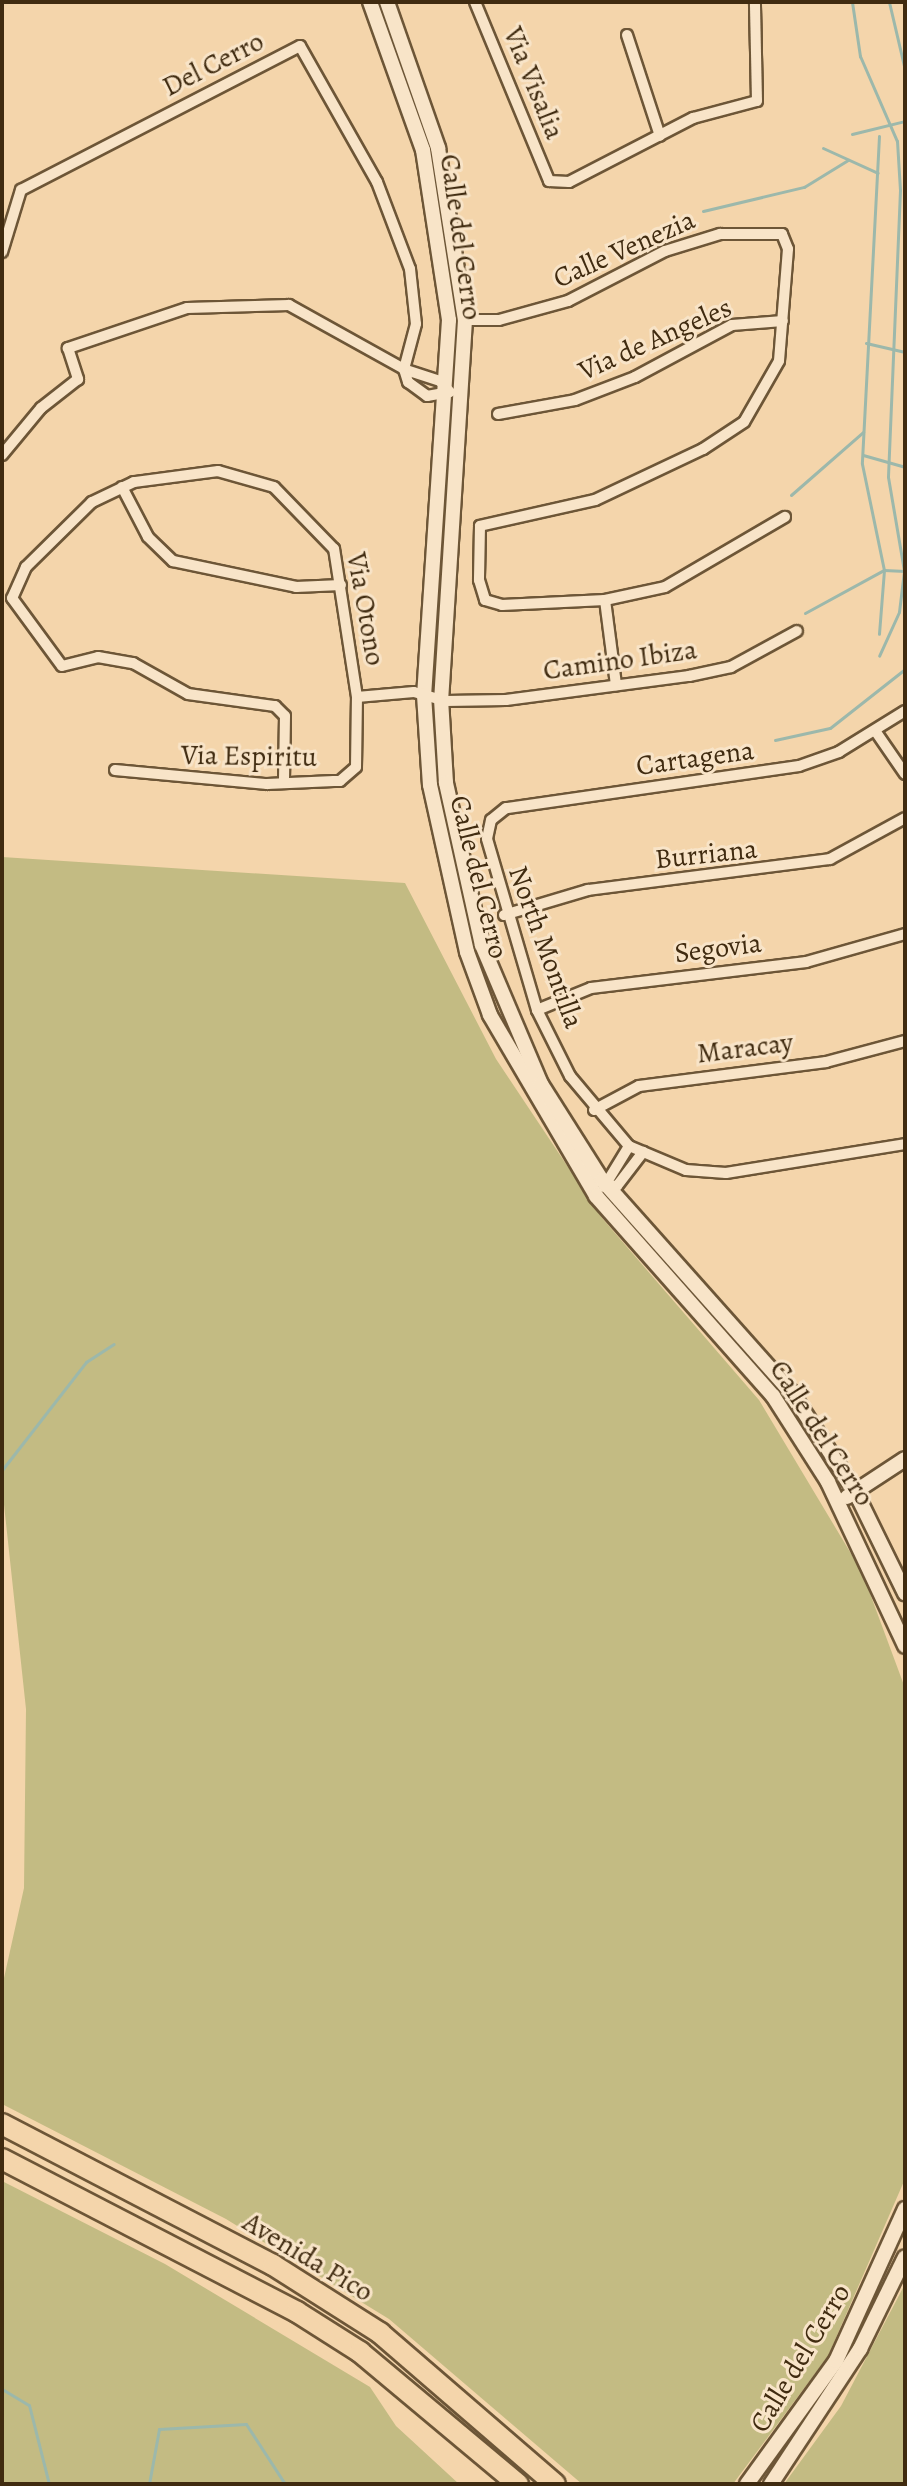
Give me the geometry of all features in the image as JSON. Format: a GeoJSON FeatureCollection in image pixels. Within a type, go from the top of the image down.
{"type":"FeatureCollection","features":[{"type":"Feature","properties":{"kind":"highway","name":"Avenida Pico"},"geometry":{"type":"LineString","coordinates":[[2,2124],[273,2265],[380,2333],[555,2484]]}},
{"type":"Feature","properties":{"kind":"highway","name":"Avenida Pico"},"geometry":{"type":"LineString","coordinates":[[2,2159],[264,2292],[347,2344],[518,2484]]}},
{"type":"Feature","properties":{"kind":"main road","name":"Calle del Cerro"},"geometry":{"type":"LineString","coordinates":[[370,2],[423,150],[457,320]]}},
{"type":"Feature","properties":{"kind":"main road","name":"Calle del Cerro"},"geometry":{"type":"LineString","coordinates":[[387,2],[438,148],[457,320],[441,699],[446,783],[482,945],[541,1084],[632,1245],[773,1396],[840,1502],[905,1646]]}},
{"type":"Feature","properties":{"kind":"main road","name":"Calle del Cerro"},"geometry":{"type":"LineString","coordinates":[[456,393],[424,695],[430,785],[467,952],[490,1015],[601,1190],[755,1348],[855,1491],[905,1593]]}},
{"type":"Feature","properties":{"kind":"main road"},"geometry":{"type":"LineString","coordinates":[[840,1502],[905,1459]]}},
{"type":"Feature","properties":{"kind":"main road","name":"Calle del Cerro"},"geometry":{"type":"LineString","coordinates":[[747,2484],[836,2361],[905,2209]]}},
{"type":"Feature","properties":{"kind":"main road","name":"Calle del Cerro"},"geometry":{"type":"LineString","coordinates":[[771,2484],[860,2349],[905,2257]]}},
{"type":"Feature","properties":{"kind":"street","name":"Via Visalia"},"geometry":{"type":"LineString","coordinates":[[475,2],[549,181],[569,182],[660,136]]}},
{"type":"Feature","properties":{"kind":"street"},"geometry":{"type":"LineString","coordinates":[[627,35],[660,136],[693,118],[757,101],[755,2]]}},
{"type":"Feature","properties":{"kind":"street","name":"Del Cerro"},"geometry":{"type":"LineString","coordinates":[[2,252],[21,190],[300,46],[377,182],[410,269],[415,346],[404,369]]}},
{"type":"Feature","properties":{"kind":"street","name":"Calle Venezia"},"geometry":{"type":"LineString","coordinates":[[457,320],[534,312],[665,251],[771,228],[788,249],[779,361],[763,399],[703,449],[595,500],[480,526],[485,600],[605,600],[665,587],[785,517]]}},
{"type":"Feature","properties":{"kind":"street"},"geometry":{"type":"LineString","coordinates":[[2,455],[41,408],[78,379],[68,348],[187,308],[289,305],[404,369],[456,393]]}},
{"type":"Feature","properties":{"kind":"street","name":"Via de Angeles"},"geometry":{"type":"LineString","coordinates":[[498,414],[575,400],[635,377],[732,325],[783,321]]}},
{"type":"Feature","properties":{"kind":"street"},"geometry":{"type":"LineString","coordinates":[[404,369],[417,393],[456,393]]}},
{"type":"Feature","properties":{"kind":"street","name":"Via Otono"},"geometry":{"type":"LineString","coordinates":[[284,783],[285,716],[275,706],[188,694],[133,663],[98,657],[62,666],[12,598],[26,567],[92,502],[122,487],[218,471],[258,478],[325,534],[341,585],[357,697]]}},
{"type":"Feature","properties":{"kind":"street"},"geometry":{"type":"LineString","coordinates":[[122,487],[148,537],[173,561],[296,587],[341,585]]}},
{"type":"Feature","properties":{"kind":"street"},"geometry":{"type":"LineString","coordinates":[[605,600],[616,685]]}},
{"type":"Feature","properties":{"kind":"street","name":"Camino Ibiza"},"geometry":{"type":"LineString","coordinates":[[357,697],[424,695],[441,699],[506,700],[616,685],[731,667],[797,631]]}},
{"type":"Feature","properties":{"kind":"street","name":"Via Espiritu"},"geometry":{"type":"LineString","coordinates":[[115,770],[284,783],[340,781],[353,772],[357,697]]}},
{"type":"Feature","properties":{"kind":"street","name":"Cartagena"},"geometry":{"type":"LineString","coordinates":[[487,827],[501,811],[530,803],[799,766],[876,732],[905,711]]}},
{"type":"Feature","properties":{"kind":"street"},"geometry":{"type":"LineString","coordinates":[[876,732],[905,774]]}},
{"type":"Feature","properties":{"kind":"street","name":"Burriana"},"geometry":{"type":"LineString","coordinates":[[504,915],[588,890],[830,859],[905,818]]}},
{"type":"Feature","properties":{"kind":"street","name":"North Montilla"},"geometry":{"type":"LineString","coordinates":[[487,827],[504,915],[537,1010],[594,1110],[636,1149]]}},
{"type":"Feature","properties":{"kind":"street","name":"Segovia"},"geometry":{"type":"LineString","coordinates":[[537,1010],[591,988],[806,962],[905,934]]}},
{"type":"Feature","properties":{"kind":"street","name":"Maracay"},"geometry":{"type":"LineString","coordinates":[[594,1110],[639,1086],[826,1062],[905,1041]]}},
{"type":"Feature","properties":{"kind":"street"},"geometry":{"type":"LineString","coordinates":[[601,1190],[617,1186],[636,1149],[686,1170],[726,1173],[905,1144]]}},
{"type":"Feature","properties":{"kind":"shaded area"},"geometry":{"type":"Polygon","coordinates":[[[2,857],[405,883],[496,1059],[602,1218],[759,1400],[862,1572],[905,1688],[905,2179],[828,2356],[733,2484],[582,2484],[389,2319],[226,2219],[2,2104],[2,1987],[24,1888],[26,1709],[2,1486],[2,857]]]}},
{"type":"Feature","properties":{"kind":"shaded area"},"geometry":{"type":"Polygon","coordinates":[[[2,2181],[165,2264],[370,2387],[396,2426],[459,2484],[2,2484],[2,2181]]]}},
{"type":"Feature","properties":{"kind":"shaded area"},"geometry":{"type":"Polygon","coordinates":[[[905,2284],[905,2484],[784,2484],[841,2406],[905,2284]]]}},
{"type":"Feature","properties":{"kind":"waterway"},"geometry":{"type":"LineString","coordinates":[[852,2],[860,56],[897,141],[900,190],[888,477],[904,571],[899,612],[879,656]]}},
{"type":"Feature","properties":{"kind":"waterway"},"geometry":{"type":"LineString","coordinates":[[889,2],[905,70]]}},
{"type":"Feature","properties":{"kind":"waterway"},"geometry":{"type":"LineString","coordinates":[[852,134],[905,121]]}},
{"type":"Feature","properties":{"kind":"waterway"},"geometry":{"type":"LineString","coordinates":[[879,136],[862,464],[884,570],[879,634]]}},
{"type":"Feature","properties":{"kind":"waterway"},"geometry":{"type":"LineString","coordinates":[[823,148],[878,173]]}},
{"type":"Feature","properties":{"kind":"waterway"},"geometry":{"type":"LineString","coordinates":[[703,211],[804,187],[848,160]]}},
{"type":"Feature","properties":{"kind":"waterway"},"geometry":{"type":"LineString","coordinates":[[866,343],[905,352]]}},
{"type":"Feature","properties":{"kind":"waterway"},"geometry":{"type":"LineString","coordinates":[[791,495],[863,432]]}},
{"type":"Feature","properties":{"kind":"waterway"},"geometry":{"type":"LineString","coordinates":[[863,455],[905,467]]}},
{"type":"Feature","properties":{"kind":"waterway"},"geometry":{"type":"LineString","coordinates":[[805,613],[884,570],[905,571]]}},
{"type":"Feature","properties":{"kind":"waterway"},"geometry":{"type":"LineString","coordinates":[[775,740],[830,728],[905,669]]}},
{"type":"Feature","properties":{"kind":"waterway"},"geometry":{"type":"LineString","coordinates":[[2,1470],[86,1362],[114,1344]]}},
{"type":"Feature","properties":{"kind":"waterway"},"geometry":{"type":"LineString","coordinates":[[2,2389],[29,2405],[49,2484]]}},
{"type":"Feature","properties":{"kind":"waterway"},"geometry":{"type":"LineString","coordinates":[[149,2484],[159,2429],[246,2424],[285,2484]]}}]}
